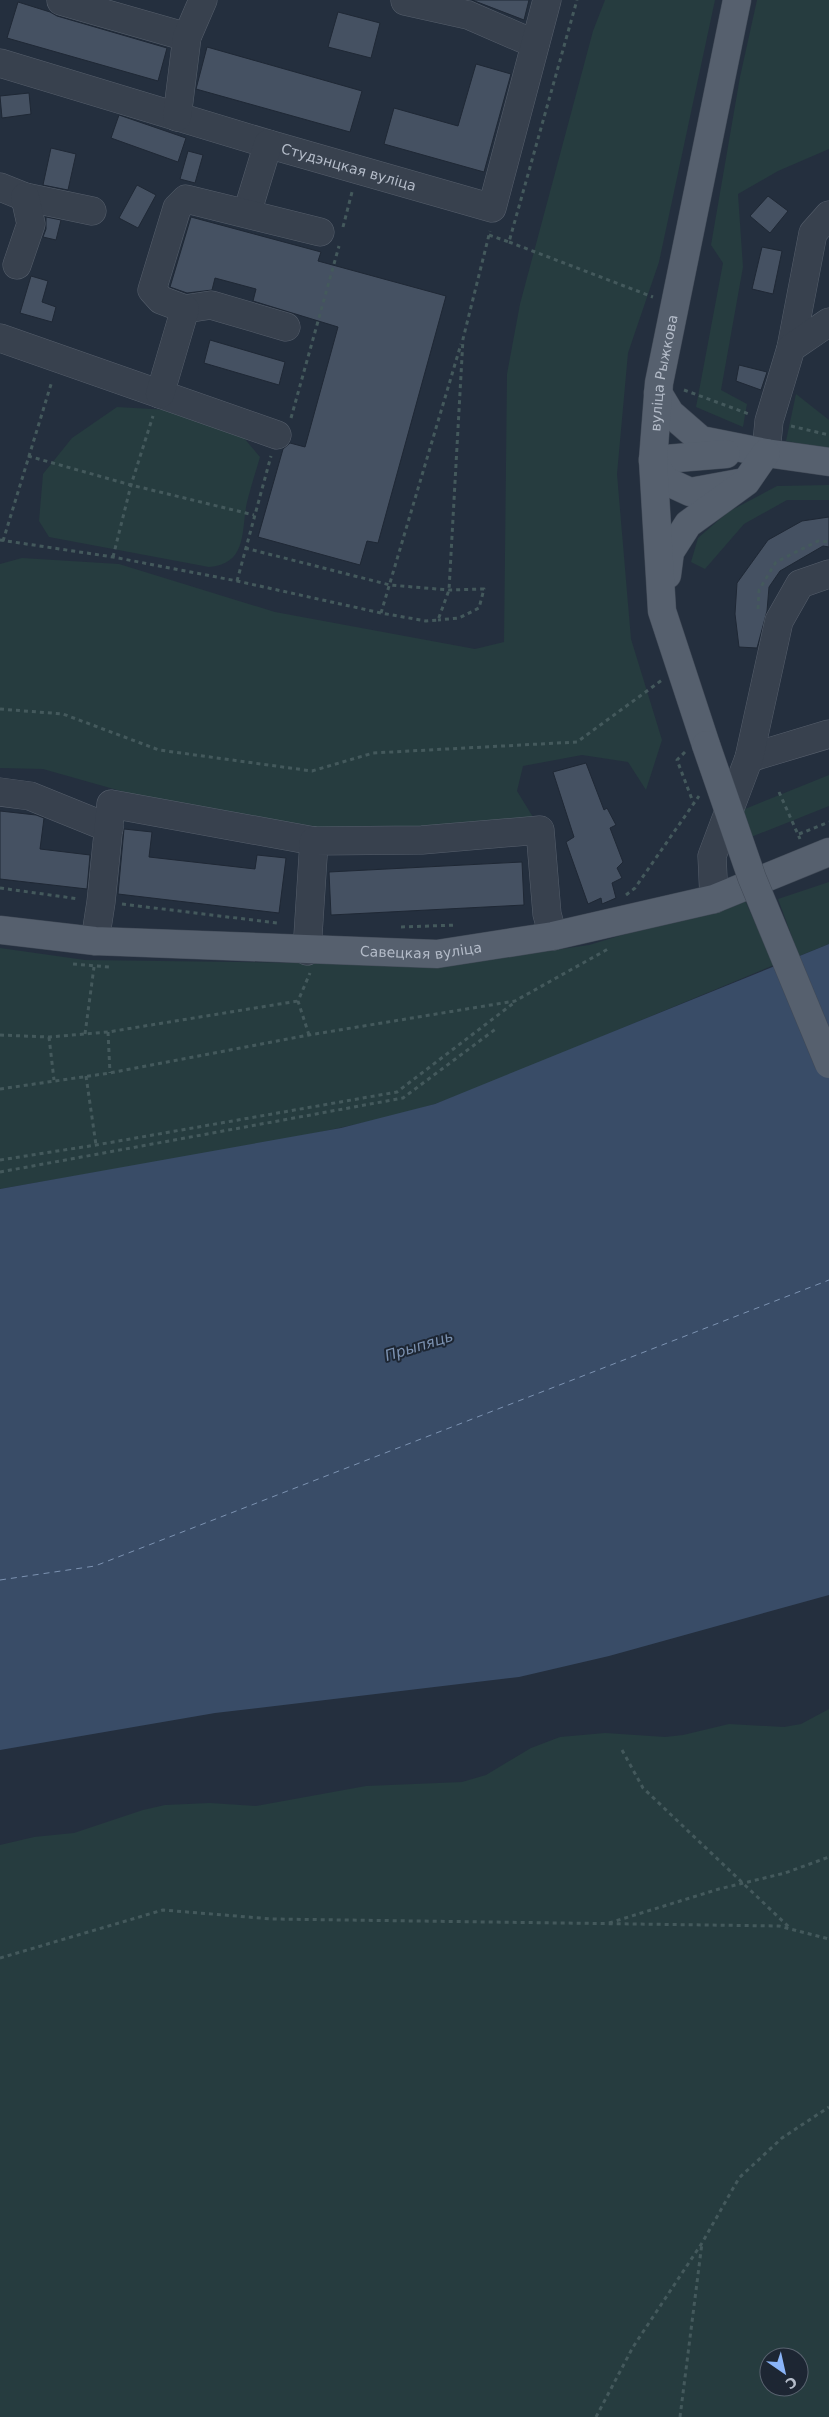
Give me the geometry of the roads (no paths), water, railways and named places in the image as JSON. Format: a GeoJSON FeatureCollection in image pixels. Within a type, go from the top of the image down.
{"type":"FeatureCollection","features":[{"type":"Feature","properties":{"kind":"main road","name":"вуліца Рыжкова"},"geometry":{"type":"LineString","coordinates":[[737,0],[658,388],[653,460],[662,611],[698,746],[829,1064]]}},
{"type":"Feature","properties":{"kind":"main road"},"geometry":{"type":"LineString","coordinates":[[658,388],[670,413],[701,440],[766,453],[829,462]]}},
{"type":"Feature","properties":{"kind":"main road"},"geometry":{"type":"LineString","coordinates":[[746,482],[690,492],[664,480],[653,460],[689,456],[766,453]]}},
{"type":"Feature","properties":{"kind":"main road"},"geometry":{"type":"LineString","coordinates":[[662,611],[670,552],[688,524],[746,482],[766,453]]}},
{"type":"Feature","properties":{"kind":"main road","name":"Савецкая вуліца"},"geometry":{"type":"LineString","coordinates":[[0,930],[95,954],[309,949],[437,954],[553,936],[714,899],[817,856]]}},
{"type":"Feature","properties":{"kind":"street"},"geometry":{"type":"LineString","coordinates":[[177,117],[187,37],[203,0]]}},
{"type":"Feature","properties":{"kind":"street"},"geometry":{"type":"LineString","coordinates":[[402,0],[470,8],[534,44],[548,0]]}},
{"type":"Feature","properties":{"kind":"street"},"geometry":{"type":"LineString","coordinates":[[61,1],[187,37]]}},
{"type":"Feature","properties":{"kind":"street","name":"Студэнцкая вуліца"},"geometry":{"type":"LineString","coordinates":[[0,63],[268,144],[492,208],[534,44]]}},
{"type":"Feature","properties":{"kind":"street"},"geometry":{"type":"LineString","coordinates":[[247,213],[268,144]]}},
{"type":"Feature","properties":{"kind":"street"},"geometry":{"type":"LineString","coordinates":[[0,187],[25,197],[92,211]]}},
{"type":"Feature","properties":{"kind":"street"},"geometry":{"type":"LineString","coordinates":[[17,265],[31,224],[25,197]]}},
{"type":"Feature","properties":{"kind":"street"},"geometry":{"type":"LineString","coordinates":[[286,327],[211,305],[186,309],[160,300],[152,290],[177,208],[186,199],[320,232]]}},
{"type":"Feature","properties":{"kind":"street"},"geometry":{"type":"LineString","coordinates":[[766,453],[769,421],[791,348],[813,233],[829,215]]}},
{"type":"Feature","properties":{"kind":"street"},"geometry":{"type":"LineString","coordinates":[[160,394],[186,309]]}},
{"type":"Feature","properties":{"kind":"street"},"geometry":{"type":"LineString","coordinates":[[791,348],[829,322]]}},
{"type":"Feature","properties":{"kind":"street"},"geometry":{"type":"LineString","coordinates":[[0,338],[277,435]]}},
{"type":"Feature","properties":{"kind":"street"},"geometry":{"type":"LineString","coordinates":[[714,899],[712,856],[749,758],[779,621],[800,584],[829,574]]}},
{"type":"Feature","properties":{"kind":"street"},"geometry":{"type":"LineString","coordinates":[[749,758],[829,734]]}},
{"type":"Feature","properties":{"kind":"street"},"geometry":{"type":"LineString","coordinates":[[0,792],[30,796],[109,828]]}},
{"type":"Feature","properties":{"kind":"street"},"geometry":{"type":"LineString","coordinates":[[95,954],[111,804],[314,842],[422,840],[540,830],[547,914],[553,936]]}},
{"type":"Feature","properties":{"kind":"street"},"geometry":{"type":"LineString","coordinates":[[309,949],[314,842]]}},
{"type":"Feature","properties":{"kind":"water","name":"Прыпяць"},"geometry":{"type":"Polygon","coordinates":[[[829,944],[829,1595],[609,1656],[519,1677],[215,1713],[0,1750],[0,1189],[341,1128],[435,1104],[829,944]]]}}]}
